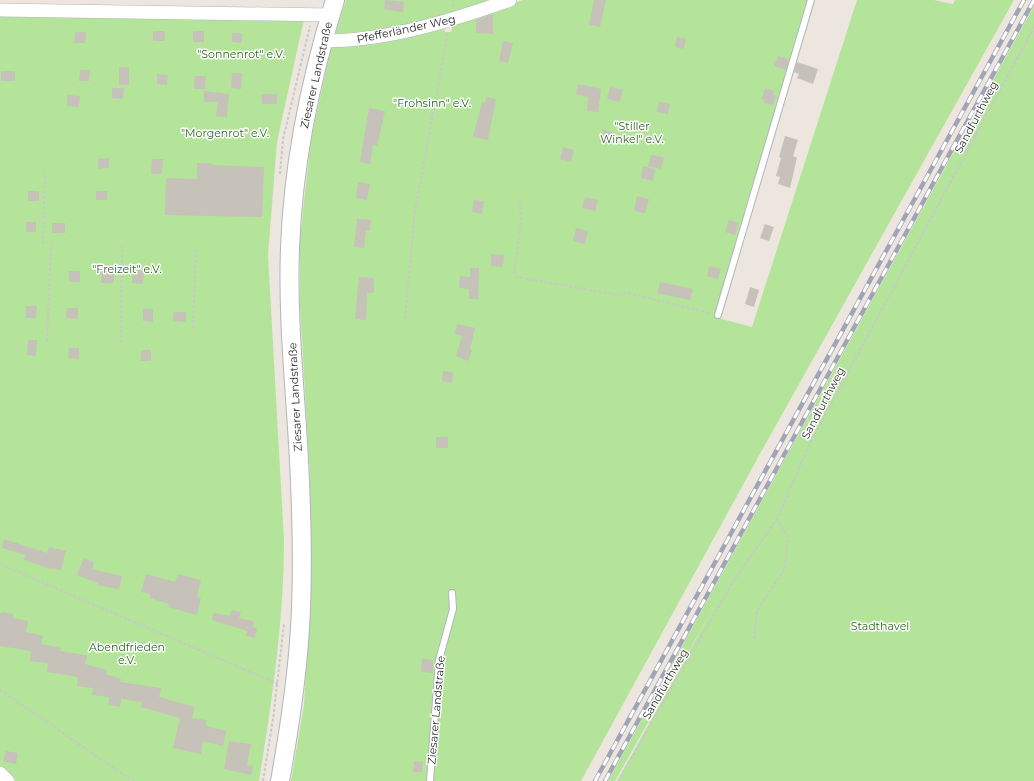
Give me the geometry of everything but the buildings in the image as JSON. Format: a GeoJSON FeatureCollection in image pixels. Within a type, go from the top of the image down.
{"type":"FeatureCollection","features":[{"type":"Feature","properties":{"kind":"main road","name":"Ziesarer Landstraße"},"geometry":{"type":"LineString","coordinates":[[280,781],[294,688],[300,628],[301,520],[290,306],[290,250],[294,192],[301,140],[323,41],[333,7]]}},
{"type":"Feature","properties":{"kind":"street","name":"Pfefferländer Weg"},"geometry":{"type":"LineString","coordinates":[[323,41],[344,41],[373,38],[449,22],[510,0]]}},
{"type":"Feature","properties":{"kind":"street","name":"Ziesarer Landstraße"},"geometry":{"type":"LineString","coordinates":[[0,10],[333,7]]}},
{"type":"Feature","properties":{"kind":"street"},"geometry":{"type":"LineString","coordinates":[[0,773],[8,781]]}},
{"type":"Feature","properties":{"kind":"lane"},"geometry":{"type":"LineString","coordinates":[[718,315],[811,0]]}},
{"type":"Feature","properties":{"kind":"lane","name":"Ziesarer Landstraße"},"geometry":{"type":"LineString","coordinates":[[430,781],[439,660],[453,609],[452,593]]}},
{"type":"Feature","properties":{"kind":"path","name":"Sandfurthweg"},"geometry":{"type":"LineString","coordinates":[[618,781],[734,580],[777,519],[809,445],[1034,27]]}},
{"type":"Feature","properties":{"kind":"path"},"geometry":{"type":"LineString","coordinates":[[405,318],[416,211],[448,32]]}},
{"type":"Feature","properties":{"kind":"path"},"geometry":{"type":"LineString","coordinates":[[43,244],[45,172]]}},
{"type":"Feature","properties":{"kind":"path"},"geometry":{"type":"LineString","coordinates":[[520,202],[521,221],[514,274],[516,277],[618,295],[625,293],[632,294],[718,315]]}},
{"type":"Feature","properties":{"kind":"path"},"geometry":{"type":"LineString","coordinates":[[48,341],[51,244]]}},
{"type":"Feature","properties":{"kind":"path"},"geometry":{"type":"LineString","coordinates":[[121,343],[122,246]]}},
{"type":"Feature","properties":{"kind":"path"},"geometry":{"type":"LineString","coordinates":[[193,328],[196,248]]}},
{"type":"Feature","properties":{"kind":"path"},"geometry":{"type":"LineString","coordinates":[[754,638],[756,611],[785,568],[788,538],[777,519]]}},
{"type":"Feature","properties":{"kind":"path"},"geometry":{"type":"LineString","coordinates":[[0,564],[271,682],[294,688]]}},
{"type":"Feature","properties":{"kind":"path"},"geometry":{"type":"LineString","coordinates":[[0,690],[133,781]]}},
{"type":"Feature","properties":{"kind":"green space"},"geometry":{"type":"Polygon","coordinates":[[[346,0],[501,0],[455,16],[447,13],[424,23],[393,29],[335,35],[346,0]]]}},
{"type":"Feature","properties":{"kind":"green space"},"geometry":{"type":"Polygon","coordinates":[[[523,0],[808,0],[714,317],[752,327],[857,0],[934,0],[953,4],[955,0],[1014,0],[761,452],[581,781],[291,781],[304,705],[311,577],[310,477],[300,306],[300,238],[311,139],[331,48],[359,45],[443,26],[445,32],[451,32],[453,24],[523,0]]]}},
{"type":"Feature","properties":{"kind":"green space","name":"Stadthavel"},"geometry":{"type":"Polygon","coordinates":[[[1034,6],[1034,781],[617,781],[719,598],[615,781],[608,781],[1034,6]]]}},
{"type":"Feature","properties":{"kind":"green space"},"geometry":{"type":"Polygon","coordinates":[[[0,14],[304,19],[277,142],[268,255],[284,540],[280,631],[273,691],[259,781],[14,781],[0,768],[0,14]]]}},
{"type":"Feature","properties":{"kind":"railway"},"geometry":{"type":"LineString","coordinates":[[595,781],[1024,0]]}},
{"type":"Feature","properties":{"kind":"railway"},"geometry":{"type":"LineString","coordinates":[[605,781],[1034,0]]}},
{"type":"Feature","properties":{"kind":"park label","name":"\"Sonnenrot\" e.V."},"geometry":{"type":"Point","coordinates":[241,54]}},
{"type":"Feature","properties":{"kind":"park label","name":"\"Frohsinn\" e.V."},"geometry":{"type":"Point","coordinates":[432,103]}},
{"type":"Feature","properties":{"kind":"park label","name":"\"Stiller Winkel\" e.V."},"geometry":{"type":"Point","coordinates":[632,132]}},
{"type":"Feature","properties":{"kind":"park label","name":"\"Morgenrot\" e.V."},"geometry":{"type":"Point","coordinates":[225,133]}},
{"type":"Feature","properties":{"kind":"park label","name":"\"Freizeit\" e.V."},"geometry":{"type":"Point","coordinates":[127,269]}},
{"type":"Feature","properties":{"kind":"park label","name":"Abendfrieden e.V."},"geometry":{"type":"Point","coordinates":[127,653]}}]}
